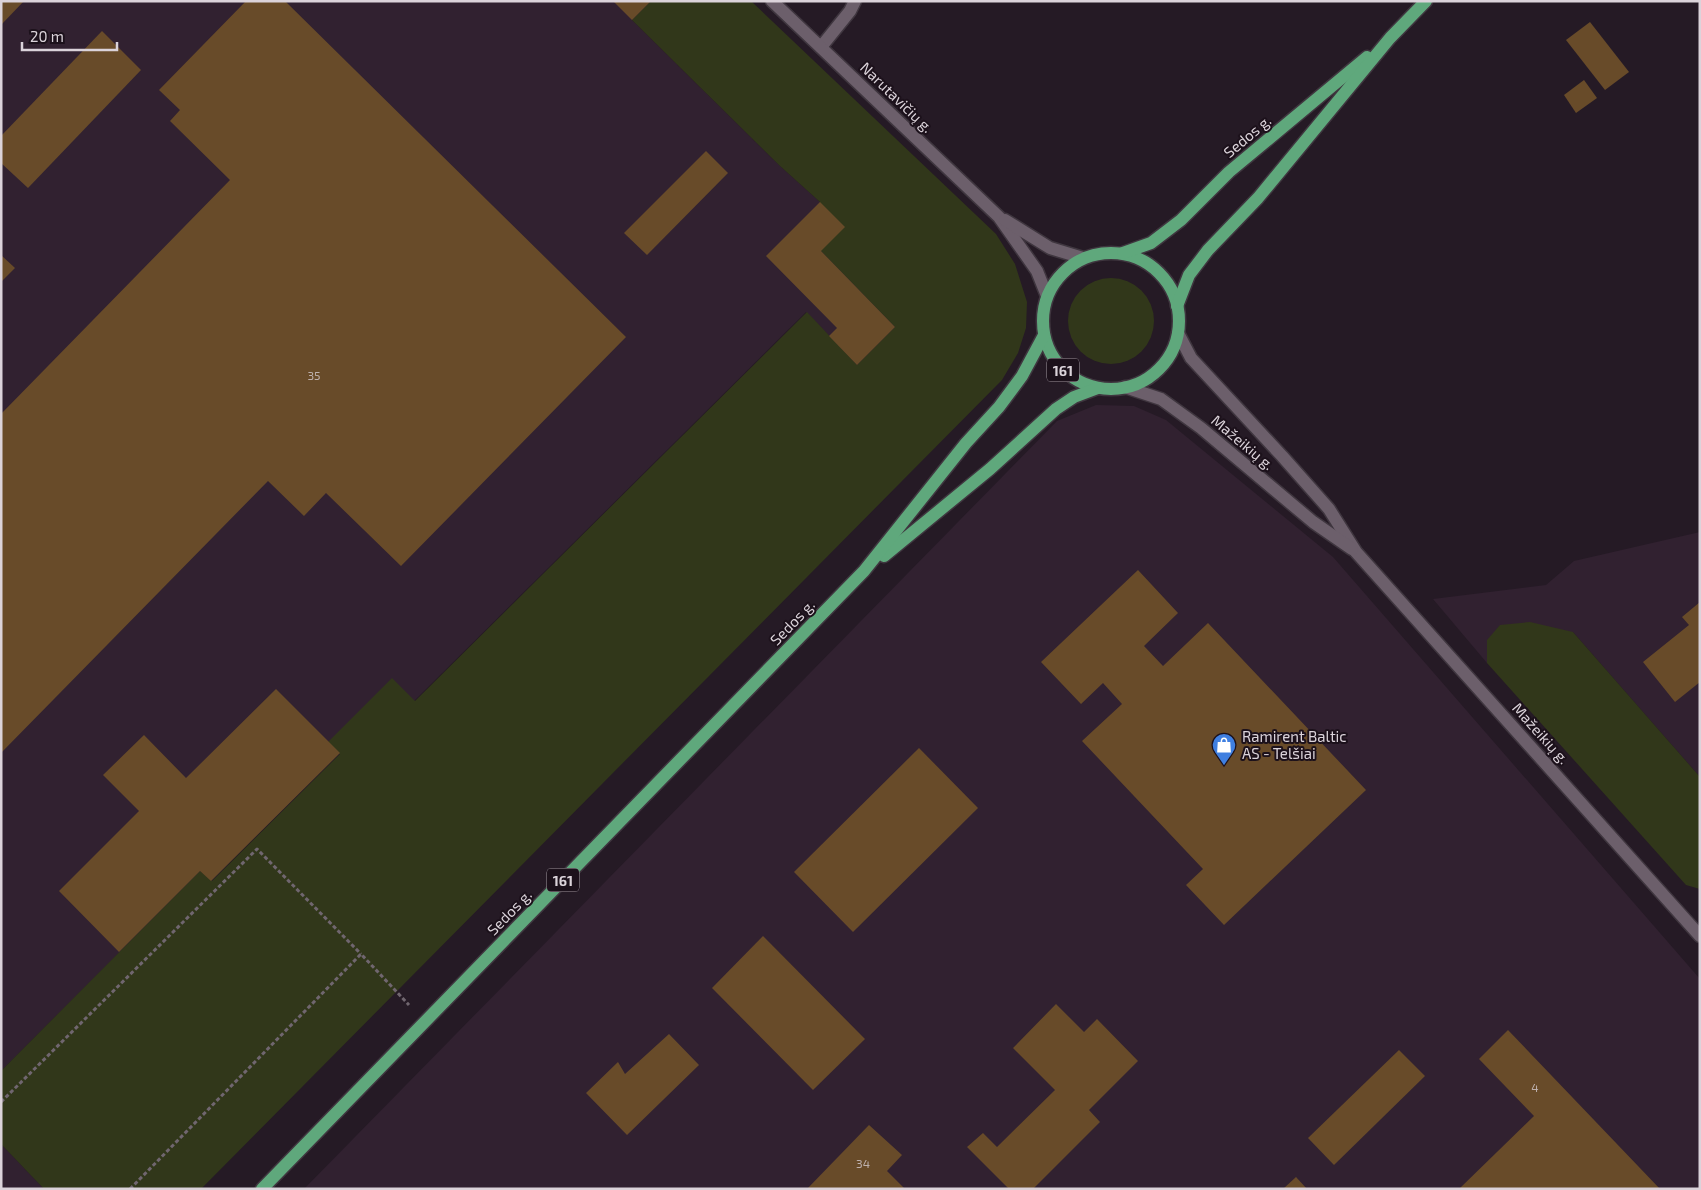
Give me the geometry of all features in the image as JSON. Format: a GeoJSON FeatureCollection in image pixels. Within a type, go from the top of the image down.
{"type":"FeatureCollection","features":[{"type":"Feature","properties":{"kind":"main road","name":"Sedos g."},"geometry":{"type":"LineString","coordinates":[[1177,306],[1189,275],[1208,250],[1258,198],[1390,38],[1426,1]]}},
{"type":"Feature","properties":{"kind":"main road","name":"Sedos g."},"geometry":{"type":"LineString","coordinates":[[1122,253],[1136,257],[1158,271],[1173,294],[1177,306],[1178,333],[1168,357],[1150,377],[1126,387],[1098,388],[1074,378],[1063,370],[1054,360],[1044,335],[1042,322],[1047,296],[1062,273],[1072,264],[1083,258],[1096,254],[1122,253],[1151,243],[1181,220],[1229,172],[1390,38]]}},
{"type":"Feature","properties":{"kind":"main road","name":"Sedos g."},"geometry":{"type":"LineString","coordinates":[[262,1189],[864,572],[966,443],[999,407],[1022,376],[1044,335]]}},
{"type":"Feature","properties":{"kind":"main road","name":"Sedos g."},"geometry":{"type":"LineString","coordinates":[[864,572],[990,469],[1056,409],[1074,397],[1098,388]]}},
{"type":"Feature","properties":{"kind":"street","name":"Narutavičių g."},"geometry":{"type":"LineString","coordinates":[[772,1],[999,216],[1050,248],[1083,258]]}},
{"type":"Feature","properties":{"kind":"street"},"geometry":{"type":"LineString","coordinates":[[821,47],[850,11],[855,1]]}},
{"type":"Feature","properties":{"kind":"street","name":"Narutavičių g."},"geometry":{"type":"LineString","coordinates":[[999,216],[1037,271],[1047,296]]}},
{"type":"Feature","properties":{"kind":"street","name":"Mažeikių g."},"geometry":{"type":"LineString","coordinates":[[1178,333],[1191,358],[1329,509],[1356,552],[1700,936]]}},
{"type":"Feature","properties":{"kind":"street","name":"Mažeikių g."},"geometry":{"type":"LineString","coordinates":[[1126,387],[1161,399],[1201,428],[1312,522],[1356,552]]}},
{"type":"Feature","properties":{"kind":"path"},"geometry":{"type":"LineString","coordinates":[[1,1102],[258,849],[425,1021]]}},
{"type":"Feature","properties":{"kind":"path"},"geometry":{"type":"LineString","coordinates":[[130,1189],[361,954]]}},
{"type":"Feature","properties":{"kind":"shaded area"},"geometry":{"type":"Polygon","coordinates":[[[1,1],[651,1],[632,20],[780,166],[820,202],[867,298],[895,327],[857,365],[806,312],[414,701],[392,679],[329,742],[340,753],[211,881],[201,871],[1,1071],[1,1]]]}},
{"type":"Feature","properties":{"kind":"shaded area"},"geometry":{"type":"Polygon","coordinates":[[[1096,405],[1134,406],[1166,420],[1333,557],[1700,979],[1700,1189],[304,1189],[1057,421],[1096,405]]]}},
{"type":"Feature","properties":{"kind":"shaded area"},"geometry":{"type":"Polygon","coordinates":[[[1700,532],[1700,777],[1573,632],[1487,640],[1487,663],[1433,599],[1546,585],[1574,561],[1700,532]]]}},
{"type":"Feature","properties":{"kind":"shaded area"},"geometry":{"type":"Polygon","coordinates":[[[1,1144],[44,1189],[1,1189],[1,1144]]]}},
{"type":"Feature","properties":{"kind":"green space"},"geometry":{"type":"Polygon","coordinates":[[[651,1],[751,1],[996,234],[1015,264],[1027,302],[1026,328],[1018,353],[1002,380],[201,1189],[44,1189],[1,1144],[1,1071],[200,871],[212,881],[340,754],[328,742],[392,678],[415,701],[807,312],[857,365],[895,327],[821,251],[820,202],[780,166],[632,20],[651,1]]]}},
{"type":"Feature","properties":{"kind":"green space"},"geometry":{"type":"Polygon","coordinates":[[[1111,278],[1135,285],[1147,297],[1154,321],[1147,345],[1135,357],[1111,364],[1087,357],[1075,345],[1068,321],[1075,297],[1087,285],[1111,278]]]}},
{"type":"Feature","properties":{"kind":"green space"},"geometry":{"type":"Polygon","coordinates":[[[1530,622],[1573,632],[1700,777],[1700,889],[1686,885],[1487,663],[1487,640],[1500,625],[1530,622]]]}},
{"type":"Feature","properties":{"kind":"building"},"geometry":{"type":"Polygon","coordinates":[[[1,1],[24,1],[1,25],[1,1]]]}},
{"type":"Feature","properties":{"kind":"building"},"geometry":{"type":"Polygon","coordinates":[[[246,1],[285,1],[626,337],[401,566],[326,493],[304,516],[268,481],[1,753],[1,414],[230,180],[170,121],[180,110],[159,90],[246,1]]]}},
{"type":"Feature","properties":{"kind":"building"},"geometry":{"type":"Polygon","coordinates":[[[613,1],[651,1],[632,20],[613,1]]]}},
{"type":"Feature","properties":{"kind":"building"},"geometry":{"type":"Polygon","coordinates":[[[1590,22],[1629,72],[1605,90],[1566,40],[1590,22]]]}},
{"type":"Feature","properties":{"kind":"building"},"geometry":{"type":"Polygon","coordinates":[[[102,31],[141,70],[28,188],[1,163],[1,136],[102,31]]]}},
{"type":"Feature","properties":{"kind":"building"},"geometry":{"type":"Polygon","coordinates":[[[1584,80],[1597,98],[1576,113],[1564,95],[1584,80]]]}},
{"type":"Feature","properties":{"kind":"building"},"geometry":{"type":"Polygon","coordinates":[[[706,151],[728,173],[647,255],[624,233],[706,151]]]}},
{"type":"Feature","properties":{"kind":"building"},"geometry":{"type":"Polygon","coordinates":[[[820,202],[845,227],[821,251],[895,327],[857,365],[829,336],[837,328],[766,256],[820,202]]]}},
{"type":"Feature","properties":{"kind":"building"},"geometry":{"type":"Polygon","coordinates":[[[1,255],[15,268],[1,282],[1,255]]]}},
{"type":"Feature","properties":{"kind":"building","name":"Ramirent Baltic AS - Telšiai"},"geometry":{"type":"Polygon","coordinates":[[[1138,570],[1178,613],[1144,646],[1163,666],[1208,623],[1366,790],[1224,925],[1186,885],[1203,869],[1082,741],[1122,704],[1103,683],[1081,704],[1041,662],[1138,570]]]}},
{"type":"Feature","properties":{"kind":"building"},"geometry":{"type":"Polygon","coordinates":[[[1700,602],[1700,682],[1675,702],[1643,662],[1689,625],[1682,617],[1700,602]]]}},
{"type":"Feature","properties":{"kind":"building"},"geometry":{"type":"Polygon","coordinates":[[[276,689],[340,753],[211,881],[200,871],[119,952],[59,891],[139,811],[103,775],[144,735],[186,778],[276,689]]]}},
{"type":"Feature","properties":{"kind":"building"},"geometry":{"type":"Polygon","coordinates":[[[919,748],[978,808],[853,932],[794,872],[919,748]]]}},
{"type":"Feature","properties":{"kind":"building"},"geometry":{"type":"Polygon","coordinates":[[[763,936],[865,1039],[813,1090],[712,988],[763,936]]]}},
{"type":"Feature","properties":{"kind":"building"},"geometry":{"type":"Polygon","coordinates":[[[1056,1004],[1084,1032],[1097,1019],[1138,1061],[1089,1110],[1100,1122],[1033,1189],[1009,1189],[967,1147],[983,1133],[997,1147],[1055,1090],[1013,1048],[1056,1004]]]}},
{"type":"Feature","properties":{"kind":"building"},"geometry":{"type":"Polygon","coordinates":[[[1508,1030],[1660,1189],[1459,1189],[1534,1116],[1479,1059],[1508,1030]]]}},
{"type":"Feature","properties":{"kind":"building"},"geometry":{"type":"Polygon","coordinates":[[[669,1034],[699,1065],[627,1135],[586,1093],[618,1062],[625,1074],[669,1034]]]}},
{"type":"Feature","properties":{"kind":"building"},"geometry":{"type":"Polygon","coordinates":[[[1399,1050],[1425,1076],[1334,1165],[1308,1138],[1399,1050]]]}},
{"type":"Feature","properties":{"kind":"building"},"geometry":{"type":"Polygon","coordinates":[[[869,1125],[902,1155],[887,1171],[905,1189],[807,1189],[869,1125]]]}},
{"type":"Feature","properties":{"kind":"building"},"geometry":{"type":"Polygon","coordinates":[[[1296,1177],[1307,1189],[1283,1189],[1296,1177]]]}},
{"type":"Feature","properties":{"kind":"place","name":"Ramirent Baltic AS - Telšiai"},"geometry":{"type":"Point","coordinates":[1224,766]}}]}
